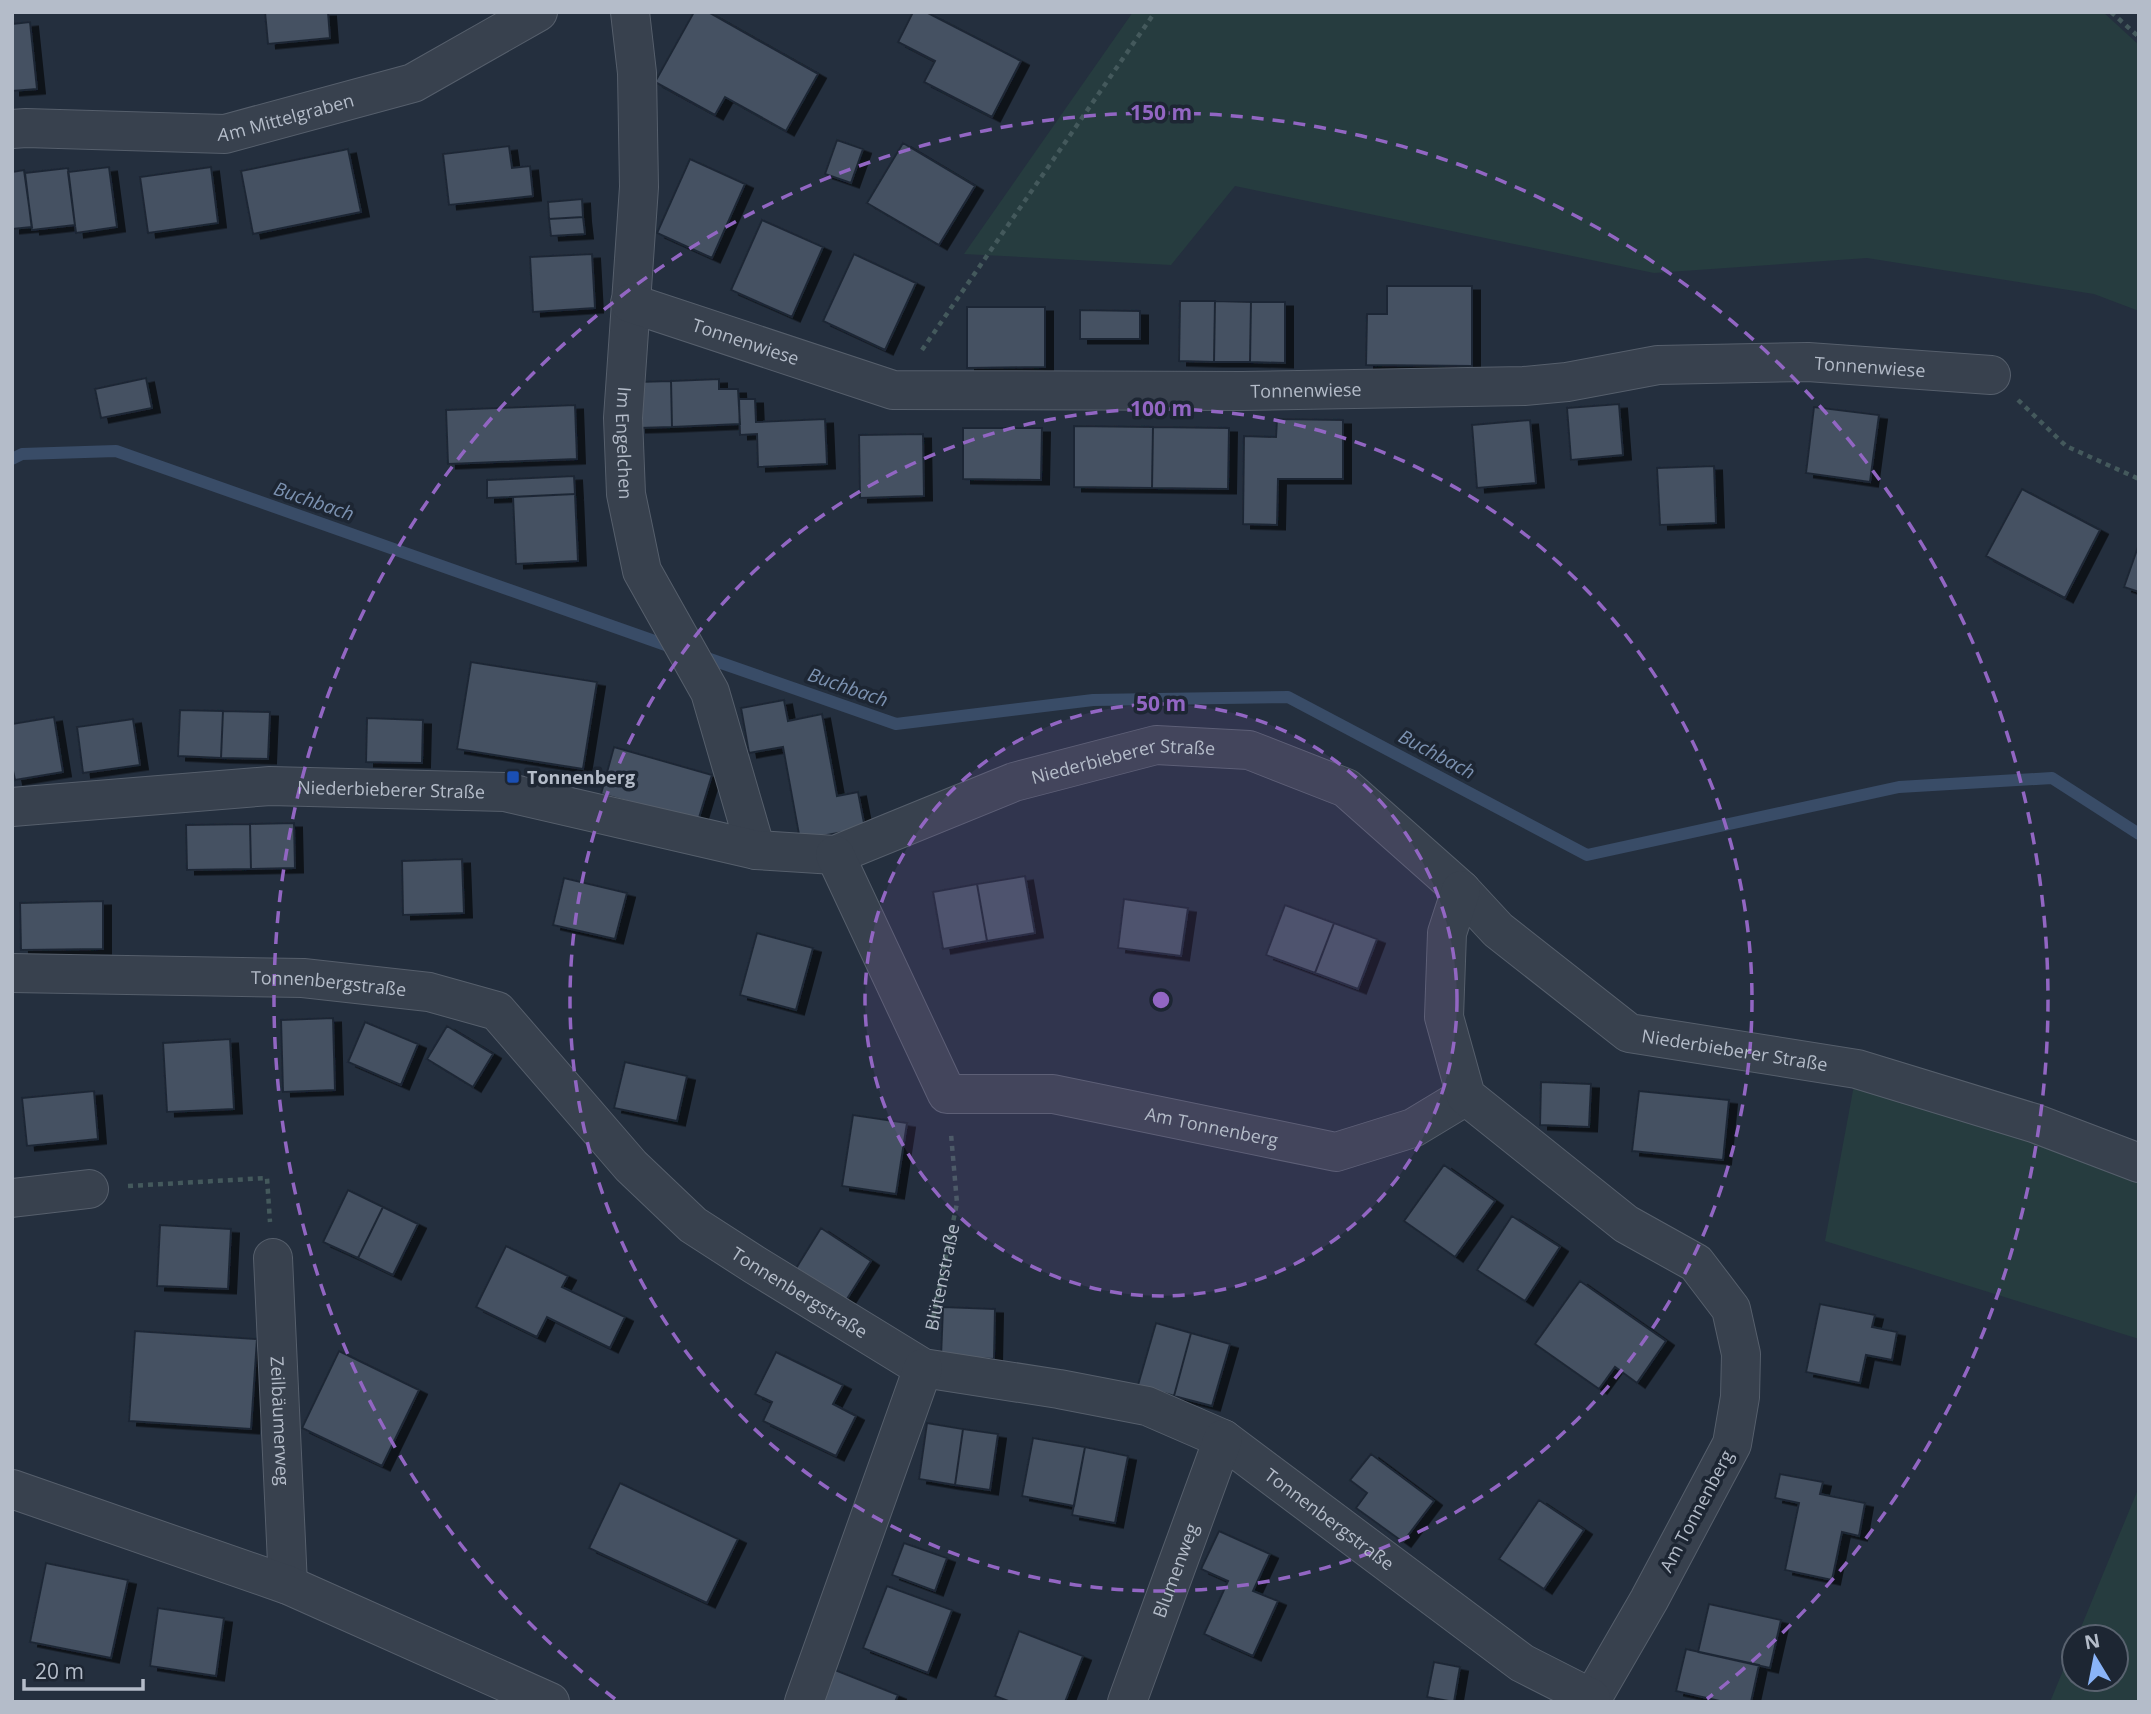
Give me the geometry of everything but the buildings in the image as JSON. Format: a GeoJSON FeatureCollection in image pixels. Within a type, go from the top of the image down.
{"type":"FeatureCollection","features":[{"type":"Feature","properties":{"kind":"street","name":"Am Mittelgraben"},"geometry":{"type":"LineString","coordinates":[[12,129],[225,134],[413,83],[538,12]]}},
{"type":"Feature","properties":{"kind":"street","name":"Im Engelchen"},"geometry":{"type":"LineString","coordinates":[[630,12],[637,73],[639,187],[624,418],[626,494],[642,571],[710,692],[756,850]]}},
{"type":"Feature","properties":{"kind":"street","name":"Tonnenwiese"},"geometry":{"type":"LineString","coordinates":[[630,303],[893,390],[1242,391],[1524,386],[1567,382],[1658,365],[1808,362],[1991,375]]}},
{"type":"Feature","properties":{"kind":"street","name":"Niederbieberer Straße"},"geometry":{"type":"LineString","coordinates":[[12,807],[270,786],[505,792],[756,850],[835,855],[1014,782],[1156,745],[1249,750],[1346,788],[1461,890],[1499,930],[1629,1033],[1857,1069],[2034,1123],[2139,1163]]}},
{"type":"Feature","properties":{"kind":"street"},"geometry":{"type":"LineString","coordinates":[[835,855],[947,1094]]}},
{"type":"Feature","properties":{"kind":"street"},"geometry":{"type":"LineString","coordinates":[[1461,890],[1447,933],[1444,1017],[1466,1096]]}},
{"type":"Feature","properties":{"kind":"street","name":"Tonnenbergstraße"},"geometry":{"type":"LineString","coordinates":[[12,973],[303,978],[429,992],[497,1011],[631,1166],[693,1225],[923,1368],[1147,1406],[1223,1439],[1522,1663],[1590,1700]]}},
{"type":"Feature","properties":{"kind":"street","name":"Am Tonnenberg"},"geometry":{"type":"LineString","coordinates":[[947,1094],[1052,1094],[1336,1152],[1413,1128],[1466,1096],[1626,1224],[1696,1264],[1731,1309],[1741,1354],[1740,1397],[1732,1444],[1649,1600],[1590,1700]]}},
{"type":"Feature","properties":{"kind":"street"},"geometry":{"type":"LineString","coordinates":[[12,1198],[89,1189]]}},
{"type":"Feature","properties":{"kind":"street","name":"Zeilbäumerweg"},"geometry":{"type":"LineString","coordinates":[[272,1258],[288,1584]]}},
{"type":"Feature","properties":{"kind":"street"},"geometry":{"type":"LineString","coordinates":[[804,1702],[923,1368]]}},
{"type":"Feature","properties":{"kind":"street","name":"Blumenweg"},"geometry":{"type":"LineString","coordinates":[[1128,1702],[1223,1439]]}},
{"type":"Feature","properties":{"kind":"street"},"geometry":{"type":"LineString","coordinates":[[12,1489],[288,1584],[550,1702]]}},
{"type":"Feature","properties":{"kind":"path"},"geometry":{"type":"LineString","coordinates":[[893,390],[985,262],[1155,12]]}},
{"type":"Feature","properties":{"kind":"path"},"geometry":{"type":"LineString","coordinates":[[2111,12],[2139,37]]}},
{"type":"Feature","properties":{"kind":"path"},"geometry":{"type":"LineString","coordinates":[[1991,375],[2066,446],[2139,479]]}},
{"type":"Feature","properties":{"kind":"path","name":"Blütenstraße"},"geometry":{"type":"LineString","coordinates":[[923,1368],[957,1203],[947,1094]]}},
{"type":"Feature","properties":{"kind":"path"},"geometry":{"type":"LineString","coordinates":[[89,1189],[267,1178],[272,1258]]}},
{"type":"Feature","properties":{"kind":"green space"},"geometry":{"type":"Polygon","coordinates":[[[1133,12],[2103,12],[2139,45],[2139,311],[2094,294],[1867,258],[1654,273],[1235,186],[1171,265],[964,254],[1133,12]]]}},
{"type":"Feature","properties":{"kind":"green space"},"geometry":{"type":"Polygon","coordinates":[[[1857,1069],[2139,1163],[2139,1339],[1825,1241],[1857,1069]]]}},
{"type":"Feature","properties":{"kind":"green space"},"geometry":{"type":"Polygon","coordinates":[[[2139,1487],[2139,1702],[2050,1702],[2060,1678],[2060,1693],[2130,1693],[2130,1623],[2083,1623],[2139,1487]]]}},
{"type":"Feature","properties":{"kind":"waterway","name":"Buchbach"},"geometry":{"type":"LineString","coordinates":[[12,459],[22,454],[116,451],[677,649]]}},
{"type":"Feature","properties":{"kind":"waterway","name":"Buchbach"},"geometry":{"type":"LineString","coordinates":[[704,657],[896,724],[1093,700],[1288,697],[1587,855],[1899,787],[2052,778],[2139,834]]}},
{"type":"Feature","properties":{"kind":"place","name":"Tonnenberg"},"geometry":{"type":"Point","coordinates":[513,777]}}]}
